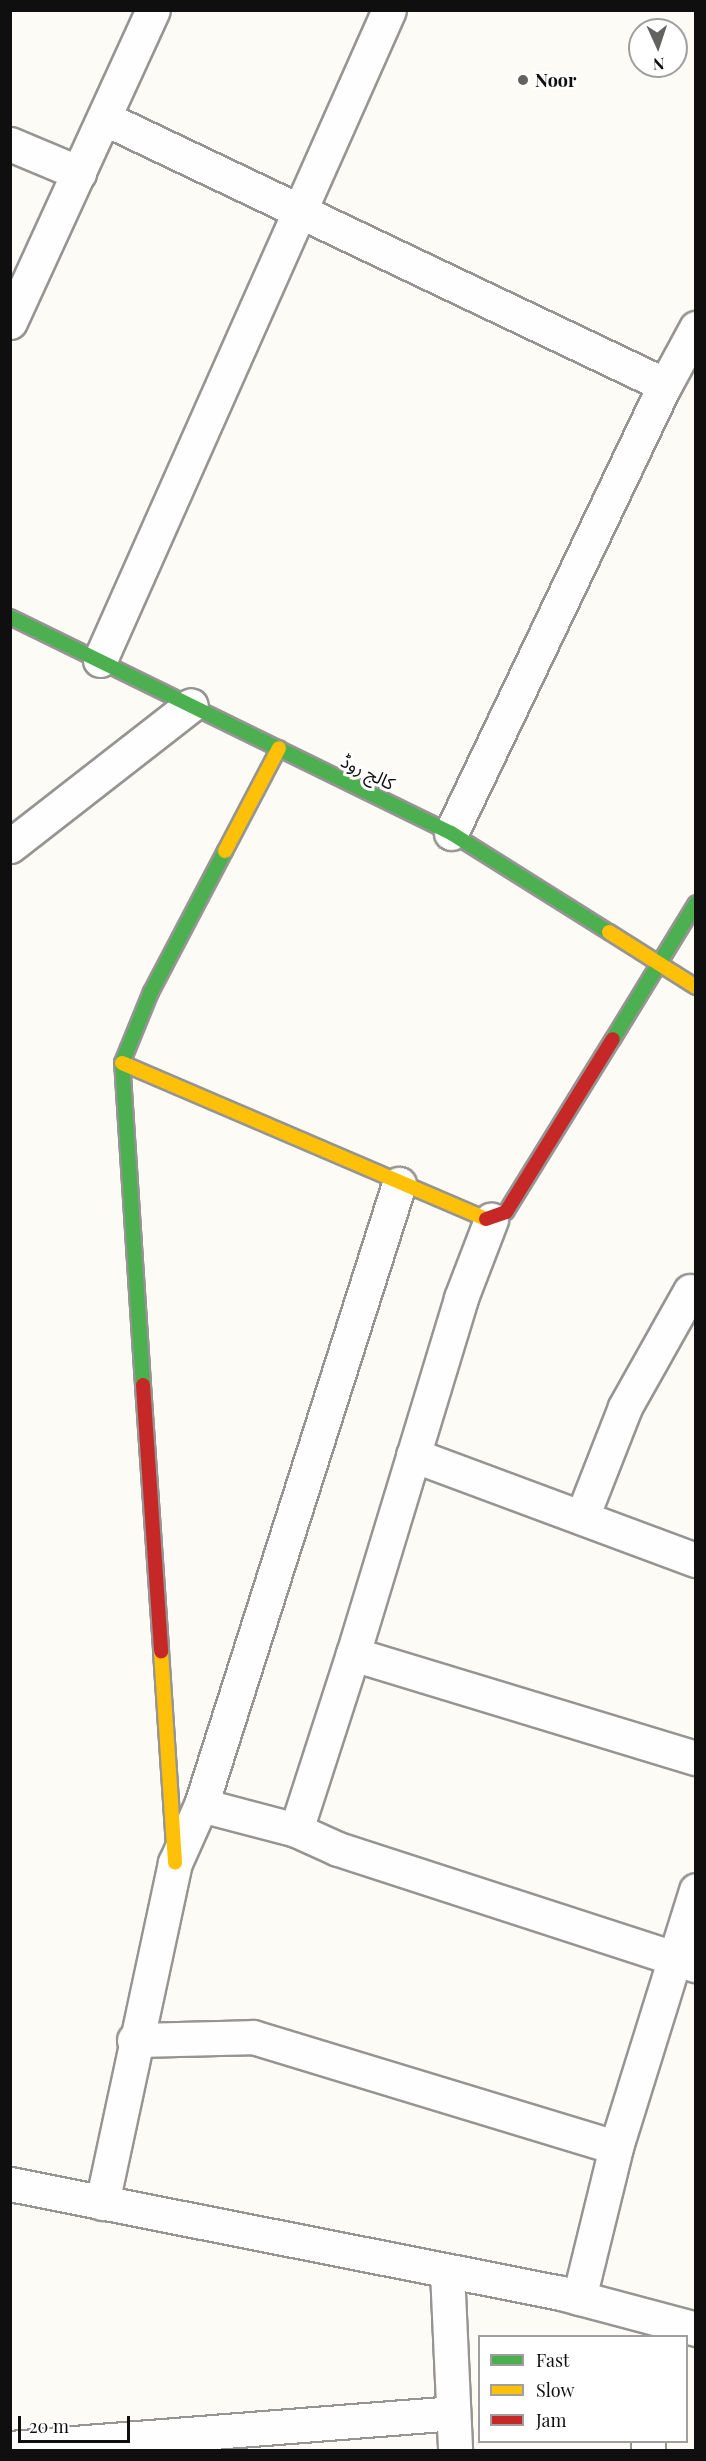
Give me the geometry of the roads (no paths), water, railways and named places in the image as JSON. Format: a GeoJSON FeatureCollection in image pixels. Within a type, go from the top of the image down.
{"type":"FeatureCollection","features":[{"type":"Feature","properties":{"kind":"street"},"geometry":{"type":"LineString","coordinates":[[10,322],[153,10]]}},
{"type":"Feature","properties":{"kind":"street"},"geometry":{"type":"LineString","coordinates":[[100,660],[389,10]]}},
{"type":"Feature","properties":{"kind":"street"},"geometry":{"type":"LineString","coordinates":[[104,118],[665,385]]}},
{"type":"Feature","properties":{"kind":"street"},"geometry":{"type":"LineString","coordinates":[[10,144],[79,173]]}},
{"type":"Feature","properties":{"kind":"street"},"geometry":{"type":"LineString","coordinates":[[451,832],[665,385],[696,328]]}},
{"type":"Feature","properties":{"kind":"street","name":"کالج روڈ"},"geometry":{"type":"LineString","coordinates":[[10,617],[451,832],[696,987]]}},
{"type":"Feature","properties":{"kind":"street"},"geometry":{"type":"LineString","coordinates":[[10,846],[191,705]]}},
{"type":"Feature","properties":{"kind":"street"},"geometry":{"type":"LineString","coordinates":[[175,1863],[122,1064],[151,992],[279,748]]}},
{"type":"Feature","properties":{"kind":"street"},"geometry":{"type":"LineString","coordinates":[[122,1064],[477,1218],[491,1220],[506,1212],[696,903]]}},
{"type":"Feature","properties":{"kind":"street"},"geometry":{"type":"LineString","coordinates":[[102,2203],[134,2040],[175,1863],[201,1805],[399,1184]]}},
{"type":"Feature","properties":{"kind":"street"},"geometry":{"type":"LineString","coordinates":[[296,1830],[354,1654],[461,1298],[491,1220]]}},
{"type":"Feature","properties":{"kind":"street"},"geometry":{"type":"LineString","coordinates":[[582,1517],[625,1407],[690,1291]]}},
{"type":"Feature","properties":{"kind":"street"},"geometry":{"type":"LineString","coordinates":[[413,1455],[696,1560]]}},
{"type":"Feature","properties":{"kind":"street"},"geometry":{"type":"LineString","coordinates":[[354,1654],[696,1758]]}},
{"type":"Feature","properties":{"kind":"street"},"geometry":{"type":"LineString","coordinates":[[201,1805],[296,1830],[338,1849],[686,1962]]}},
{"type":"Feature","properties":{"kind":"street"},"geometry":{"type":"LineString","coordinates":[[579,2298],[616,2147],[686,1962],[696,1890]]}},
{"type":"Feature","properties":{"kind":"street"},"geometry":{"type":"LineString","coordinates":[[134,2040],[253,2037],[616,2147]]}},
{"type":"Feature","properties":{"kind":"street"},"geometry":{"type":"LineString","coordinates":[[10,2184],[579,2298],[642,2326],[696,2329]]}},
{"type":"Feature","properties":{"kind":"street"},"geometry":{"type":"LineString","coordinates":[[447,2271],[455,2451]]}},
{"type":"Feature","properties":{"kind":"street"},"geometry":{"type":"LineString","coordinates":[[10,2448],[182,2443],[453,2414]]}},
{"type":"Feature","properties":{"kind":"place","name":"Noor"},"geometry":{"type":"Point","coordinates":[523,80]}}]}
